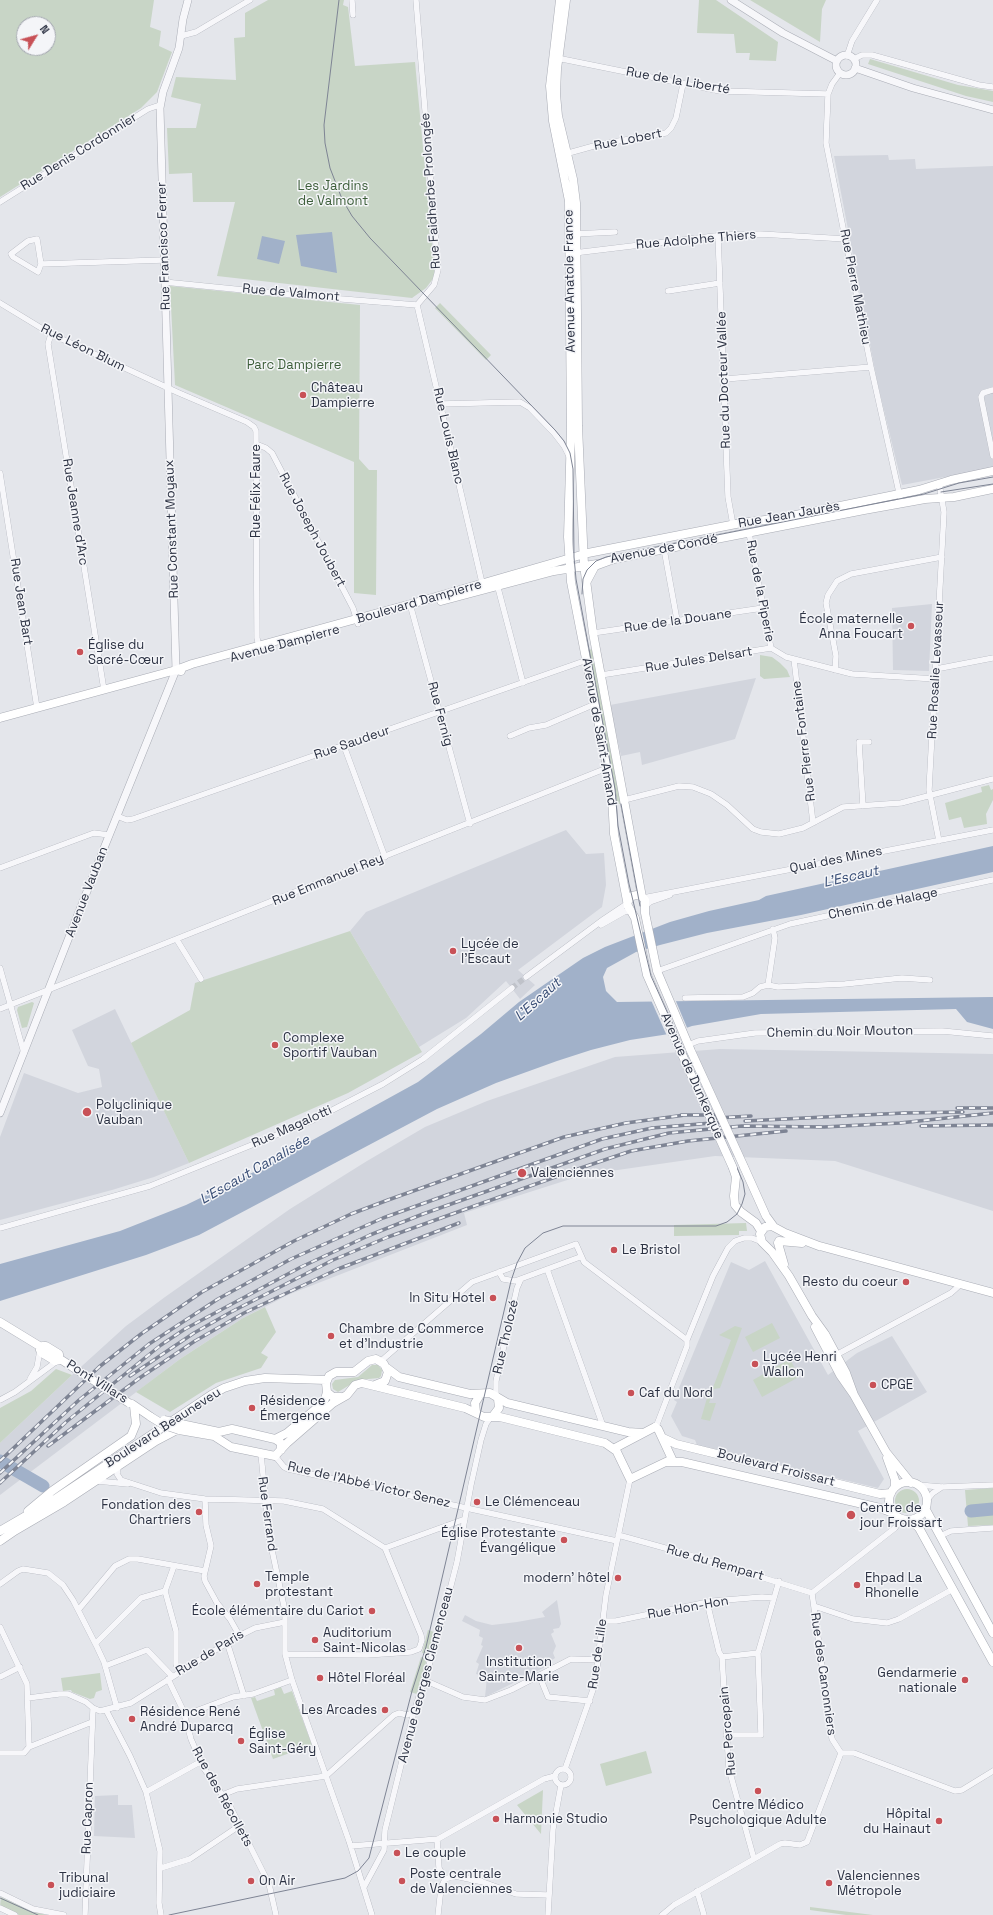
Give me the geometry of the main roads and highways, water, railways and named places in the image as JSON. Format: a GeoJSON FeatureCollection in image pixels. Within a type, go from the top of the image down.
{"type":"FeatureCollection","features":[{"type":"Feature","properties":{"kind":"main road","name":"Avenue Anatole France"},"geometry":{"type":"LineString","coordinates":[[560,0],[555,58],[556,99],[564,155],[574,188],[569,563]]}},
{"type":"Feature","properties":{"kind":"main road","name":"Avenue Anatole France"},"geometry":{"type":"LineString","coordinates":[[555,58],[566,0]]}},
{"type":"Feature","properties":{"kind":"main road","name":"Avenue Anatole France"},"geometry":{"type":"LineString","coordinates":[[573,253],[584,560]]}},
{"type":"Feature","properties":{"kind":"main road","name":"Rue Jean Jaurès"},"geometry":{"type":"LineString","coordinates":[[584,560],[598,551],[733,525],[781,518],[993,471]]}},
{"type":"Feature","properties":{"kind":"main road","name":"Avenue de Condé"},"geometry":{"type":"LineString","coordinates":[[586,584],[589,574],[597,564],[604,561],[901,504],[993,489]]}},
{"type":"Feature","properties":{"kind":"main road"},"geometry":{"type":"LineString","coordinates":[[583,538],[590,546],[598,551]]}},
{"type":"Feature","properties":{"kind":"main road"},"geometry":{"type":"LineString","coordinates":[[569,563],[584,560],[597,564]]}},
{"type":"Feature","properties":{"kind":"main road","name":"Avenue de Saint-Amand"},"geometry":{"type":"LineString","coordinates":[[584,560],[593,634],[645,910]]}},
{"type":"Feature","properties":{"kind":"main road","name":"Boulevard Dampierre"},"geometry":{"type":"LineString","coordinates":[[0,718],[186,666],[358,622],[569,563]]}},
{"type":"Feature","properties":{"kind":"main road","name":"Avenue de Saint-Amand"},"geometry":{"type":"LineString","coordinates":[[569,563],[572,589],[587,660],[612,796],[614,834],[631,909]]}},
{"type":"Feature","properties":{"kind":"main road"},"geometry":{"type":"LineString","coordinates":[[643,897],[633,896],[631,909],[638,912],[645,910]]}},
{"type":"Feature","properties":{"kind":"main road","name":"Avenue de Dunkerque"},"geometry":{"type":"LineString","coordinates":[[631,909],[644,965],[655,993],[733,1168],[736,1177],[734,1196],[735,1205],[742,1214],[758,1225],[761,1231]]}},
{"type":"Feature","properties":{"kind":"main road","name":"Avenue de Dunkerque"},"geometry":{"type":"LineString","coordinates":[[645,910],[657,972],[664,991],[766,1216],[776,1228]]}},
{"type":"Feature","properties":{"kind":"main road"},"geometry":{"type":"LineString","coordinates":[[819,1246],[776,1228],[766,1226],[761,1231],[760,1237],[764,1244],[789,1276],[812,1316],[825,1334],[848,1377],[854,1395]]}},
{"type":"Feature","properties":{"kind":"main road"},"geometry":{"type":"LineString","coordinates":[[776,1228],[780,1235],[779,1249],[789,1276]]}},
{"type":"Feature","properties":{"kind":"main road"},"geometry":{"type":"LineString","coordinates":[[764,1244],[773,1246],[786,1240],[819,1246],[993,1293]]}},
{"type":"Feature","properties":{"kind":"main road"},"geometry":{"type":"LineString","coordinates":[[812,1316],[823,1344],[886,1452],[903,1476],[924,1492],[926,1504],[940,1536],[993,1633]]}},
{"type":"Feature","properties":{"kind":"main road","name":"Pont Villars"},"geometry":{"type":"LineString","coordinates":[[0,1322],[41,1349],[46,1346],[59,1354],[58,1360],[74,1368],[151,1415],[164,1425],[219,1432],[232,1429],[275,1439]]}},
{"type":"Feature","properties":{"kind":"main road"},"geometry":{"type":"LineString","coordinates":[[615,1450],[617,1446],[656,1428],[663,1438],[672,1457],[667,1462],[633,1479],[630,1479],[615,1450],[605,1443],[492,1416],[483,1417],[476,1412],[375,1385],[358,1383],[347,1395],[333,1397],[328,1392],[326,1380],[333,1373],[352,1373],[370,1360],[381,1361],[387,1368],[399,1376],[470,1394],[489,1393],[507,1403],[628,1432],[643,1433]]}},
{"type":"Feature","properties":{"kind":"main road"},"geometry":{"type":"LineString","coordinates":[[375,1385],[385,1381],[388,1374],[387,1368]]}},
{"type":"Feature","properties":{"kind":"main road","name":"Boulevard Beauneveu"},"geometry":{"type":"LineString","coordinates":[[0,1541],[6,1531],[224,1388],[244,1381],[265,1378],[326,1380]]}},
{"type":"Feature","properties":{"kind":"main road"},"geometry":{"type":"LineString","coordinates":[[278,1453],[281,1443],[275,1439],[287,1433],[318,1407],[325,1399],[328,1392]]}},
{"type":"Feature","properties":{"kind":"main road"},"geometry":{"type":"LineString","coordinates":[[476,1412],[474,1403],[480,1394]]}},
{"type":"Feature","properties":{"kind":"main road"},"geometry":{"type":"LineString","coordinates":[[278,1453],[292,1438],[341,1397]]}},
{"type":"Feature","properties":{"kind":"main road"},"geometry":{"type":"LineString","coordinates":[[492,1416],[499,1408],[497,1398]]}},
{"type":"Feature","properties":{"kind":"main road"},"geometry":{"type":"LineString","coordinates":[[6,1531],[52,1491],[131,1436],[136,1424],[132,1404]]}},
{"type":"Feature","properties":{"kind":"main road"},"geometry":{"type":"LineString","coordinates":[[6,1531],[55,1508],[156,1441],[180,1427]]}},
{"type":"Feature","properties":{"kind":"main road","name":"Pont Villars"},"geometry":{"type":"LineString","coordinates":[[180,1427],[214,1436],[230,1447],[260,1454],[278,1453]]}},
{"type":"Feature","properties":{"kind":"main road"},"geometry":{"type":"LineString","coordinates":[[225,1443],[224,1438],[228,1430]]}},
{"type":"Feature","properties":{"kind":"main road","name":"Boulevard Froissart"},"geometry":{"type":"LineString","coordinates":[[663,1438],[676,1444],[873,1492],[883,1494],[893,1490]]}},
{"type":"Feature","properties":{"kind":"main road"},"geometry":{"type":"LineString","coordinates":[[886,1452],[895,1480],[889,1502],[893,1513],[901,1519],[910,1520],[919,1517],[926,1504]]}},
{"type":"Feature","properties":{"kind":"main road","name":"Boulevard Froissart"},"geometry":{"type":"LineString","coordinates":[[667,1462],[682,1462],[880,1508],[893,1513]]}},
{"type":"Feature","properties":{"kind":"main road"},"geometry":{"type":"LineString","coordinates":[[893,1490],[904,1483],[914,1484]]}},
{"type":"Feature","properties":{"kind":"main road"},"geometry":{"type":"LineString","coordinates":[[910,1520],[919,1528],[993,1662]]}},
{"type":"Feature","properties":{"kind":"water"},"geometry":{"type":"Polygon","coordinates":[[[332,232],[337,273],[301,266],[296,235],[332,232]]]}},
{"type":"Feature","properties":{"kind":"water"},"geometry":{"type":"Polygon","coordinates":[[[262,236],[285,241],[279,264],[257,259],[262,236]]]}},
{"type":"Feature","properties":{"kind":"water","name":"L'Escaut"},"geometry":{"type":"Polygon","coordinates":[[[993,846],[993,872],[801,915],[707,933],[660,945],[636,952],[607,968],[603,977],[606,991],[617,1002],[993,997],[993,1029],[967,1022],[956,1009],[761,1014],[692,1026],[669,1034],[630,1040],[591,1050],[496,1083],[437,1109],[199,1235],[146,1255],[0,1301],[0,1264],[120,1231],[186,1205],[260,1169],[418,1082],[481,1034],[519,1002],[583,958],[605,947],[670,922],[709,911],[759,900],[766,896],[993,846]]]}},
{"type":"Feature","properties":{"kind":"waterway"},"geometry":{"type":"LineString","coordinates":[[0,1461],[43,1486]]}},
{"type":"Feature","properties":{"kind":"waterway"},"geometry":{"type":"LineString","coordinates":[[971,1511],[993,1509]]}},
{"type":"Feature","properties":{"kind":"tunnel"},"geometry":{"type":"LineString","coordinates":[[512,988],[526,977]]}},
{"type":"Feature","properties":{"kind":"tram line"},"geometry":{"type":"LineString","coordinates":[[169,1915],[345,1878],[358,1871],[369,1858],[412,1691],[426,1647],[511,1281],[517,1263],[525,1248],[543,1233],[563,1226],[716,1226],[727,1222],[737,1214],[745,1194],[743,1182],[738,1170],[651,976],[629,884],[618,826],[615,789],[576,579],[574,557],[573,469],[570,453],[564,441],[555,430],[370,238],[352,216],[342,199],[330,168],[325,143],[324,125],[339,0]]}},
{"type":"Feature","properties":{"kind":"tram line"},"geometry":{"type":"LineString","coordinates":[[582,594],[583,579],[587,570],[596,561],[606,557],[924,494],[959,483],[993,477]]}},
{"type":"Feature","properties":{"kind":"tram line"},"geometry":{"type":"LineString","coordinates":[[941,492],[993,484]]}},
{"type":"Feature","properties":{"kind":"tram line"},"geometry":{"type":"LineString","coordinates":[[621,804],[640,906]]}},
{"type":"Feature","properties":{"kind":"tram line"},"geometry":{"type":"LineString","coordinates":[[0,1898],[38,1915]]}},
{"type":"Feature","properties":{"kind":"railway"},"geometry":{"type":"LineString","coordinates":[[957,1108],[993,1108]]}},
{"type":"Feature","properties":{"kind":"railway"},"geometry":{"type":"LineString","coordinates":[[745,1121],[904,1113],[963,1112]]}},
{"type":"Feature","properties":{"kind":"railway"},"geometry":{"type":"LineString","coordinates":[[0,1483],[66,1422],[161,1345],[185,1329],[301,1267],[370,1235],[423,1214],[605,1149],[669,1133],[742,1126],[824,1127],[900,1123],[993,1113]]}},
{"type":"Feature","properties":{"kind":"railway"},"geometry":{"type":"LineString","coordinates":[[681,1115],[723,1115]]}},
{"type":"Feature","properties":{"kind":"railway"},"geometry":{"type":"LineString","coordinates":[[0,1461],[99,1367],[141,1334],[202,1292],[294,1241],[351,1214],[564,1137],[626,1123],[685,1115]]}},
{"type":"Feature","properties":{"kind":"railway"},"geometry":{"type":"LineString","coordinates":[[717,1118],[751,1116]]}},
{"type":"Feature","properties":{"kind":"railway"},"geometry":{"type":"LineString","coordinates":[[0,1473],[79,1400],[149,1344],[218,1299],[291,1259],[383,1218],[602,1139],[652,1128],[723,1122]]}},
{"type":"Feature","properties":{"kind":"railway"},"geometry":{"type":"LineString","coordinates":[[921,1126],[993,1125]]}},
{"type":"Feature","properties":{"kind":"railway"},"geometry":{"type":"LineString","coordinates":[[130,1376],[194,1333],[231,1312],[333,1260],[388,1237],[631,1151],[688,1141],[786,1131]]}},
{"type":"Feature","properties":{"kind":"railway"},"geometry":{"type":"LineString","coordinates":[[48,1446],[141,1377],[195,1341],[244,1313],[338,1269],[459,1223]]}},
{"type":"Feature","properties":{"kind":"place","name":"Château Dampierre"},"geometry":{"type":"Point","coordinates":[303,395]}},
{"type":"Feature","properties":{"kind":"place","name":"École maternelle Anna Foucart"},"geometry":{"type":"Point","coordinates":[911,626]}},
{"type":"Feature","properties":{"kind":"place","name":"Église du Sacré-Cœur"},"geometry":{"type":"Point","coordinates":[80,652]}},
{"type":"Feature","properties":{"kind":"place","name":"Lycée de l'Escaut"},"geometry":{"type":"Point","coordinates":[453,951]}},
{"type":"Feature","properties":{"kind":"place","name":"Complexe Sportif Vauban"},"geometry":{"type":"Point","coordinates":[275,1045]}},
{"type":"Feature","properties":{"kind":"place","name":"Polyclinique Vauban"},"geometry":{"type":"Point","coordinates":[87,1112]}},
{"type":"Feature","properties":{"kind":"place","name":"Valenciennes"},"geometry":{"type":"Point","coordinates":[522,1173]}},
{"type":"Feature","properties":{"kind":"place","name":"Le Bristol"},"geometry":{"type":"Point","coordinates":[614,1250]}},
{"type":"Feature","properties":{"kind":"place","name":"Resto du coeur"},"geometry":{"type":"Point","coordinates":[906,1282]}},
{"type":"Feature","properties":{"kind":"place","name":"In Situ Hotel"},"geometry":{"type":"Point","coordinates":[493,1298]}},
{"type":"Feature","properties":{"kind":"place","name":"Chambre de Commerce et d'Industrie"},"geometry":{"type":"Point","coordinates":[331,1336]}},
{"type":"Feature","properties":{"kind":"place","name":"Lycée Henri Wallon"},"geometry":{"type":"Point","coordinates":[755,1364]}},
{"type":"Feature","properties":{"kind":"place","name":"CPGE"},"geometry":{"type":"Point","coordinates":[873,1385]}},
{"type":"Feature","properties":{"kind":"place","name":"Caf du Nord"},"geometry":{"type":"Point","coordinates":[631,1393]}},
{"type":"Feature","properties":{"kind":"place","name":"Résidence Émergence"},"geometry":{"type":"Point","coordinates":[252,1408]}},
{"type":"Feature","properties":{"kind":"place","name":"Le Clémenceau"},"geometry":{"type":"Point","coordinates":[477,1502]}},
{"type":"Feature","properties":{"kind":"place","name":"Fondation des Chartriers"},"geometry":{"type":"Point","coordinates":[199,1512]}},
{"type":"Feature","properties":{"kind":"place","name":"Centre de jour Froissart"},"geometry":{"type":"Point","coordinates":[851,1515]}},
{"type":"Feature","properties":{"kind":"place","name":"Église Protestante Évangélique"},"geometry":{"type":"Point","coordinates":[564,1540]}},
{"type":"Feature","properties":{"kind":"place","name":"modern' hôtel"},"geometry":{"type":"Point","coordinates":[618,1578]}},
{"type":"Feature","properties":{"kind":"place","name":"Temple protestant"},"geometry":{"type":"Point","coordinates":[257,1584]}},
{"type":"Feature","properties":{"kind":"place","name":"Ehpad La Rhonelle"},"geometry":{"type":"Point","coordinates":[857,1585]}},
{"type":"Feature","properties":{"kind":"place","name":"École élémentaire du Cariot"},"geometry":{"type":"Point","coordinates":[372,1611]}},
{"type":"Feature","properties":{"kind":"place","name":"Auditorium Saint-Nicolas"},"geometry":{"type":"Point","coordinates":[315,1640]}},
{"type":"Feature","properties":{"kind":"place","name":"Institution Sainte-Marie"},"geometry":{"type":"Point","coordinates":[519,1648]}},
{"type":"Feature","properties":{"kind":"place","name":"Hôtel Floréal"},"geometry":{"type":"Point","coordinates":[320,1678]}},
{"type":"Feature","properties":{"kind":"place","name":"Gendarmerie nationale"},"geometry":{"type":"Point","coordinates":[965,1680]}},
{"type":"Feature","properties":{"kind":"place","name":"Les Arcades"},"geometry":{"type":"Point","coordinates":[385,1710]}},
{"type":"Feature","properties":{"kind":"place","name":"Résidence René André Duparcq"},"geometry":{"type":"Point","coordinates":[132,1719]}},
{"type":"Feature","properties":{"kind":"place","name":"Église Saint-Géry"},"geometry":{"type":"Point","coordinates":[241,1741]}},
{"type":"Feature","properties":{"kind":"place","name":"Centre Médico Psychologique Adulte"},"geometry":{"type":"Point","coordinates":[758,1791]}},
{"type":"Feature","properties":{"kind":"place","name":"Harmonie Studio"},"geometry":{"type":"Point","coordinates":[496,1819]}},
{"type":"Feature","properties":{"kind":"place","name":"Hôpital du Hainaut"},"geometry":{"type":"Point","coordinates":[939,1821]}},
{"type":"Feature","properties":{"kind":"place","name":"Le couple"},"geometry":{"type":"Point","coordinates":[397,1853]}},
{"type":"Feature","properties":{"kind":"place","name":"On Air"},"geometry":{"type":"Point","coordinates":[251,1881]}},
{"type":"Feature","properties":{"kind":"place","name":"Poste centrale de Valenciennes"},"geometry":{"type":"Point","coordinates":[402,1881]}},
{"type":"Feature","properties":{"kind":"place","name":"Valenciennes Métropole"},"geometry":{"type":"Point","coordinates":[829,1883]}},
{"type":"Feature","properties":{"kind":"place","name":"Tribunal judiciaire"},"geometry":{"type":"Point","coordinates":[51,1885]}},
{"type":"Feature","properties":{"kind":"park label","name":"Les Jardins de Valmont"},"geometry":{"type":"Point","coordinates":[333,194]}},
{"type":"Feature","properties":{"kind":"park label","name":"Parc Dampierre"},"geometry":{"type":"Point","coordinates":[294,365]}},
{"type":"Feature","properties":{"kind":"water label","name":"L'Escaut Canalisée"},"geometry":{"type":"Point","coordinates":[255,1170]}}]}
